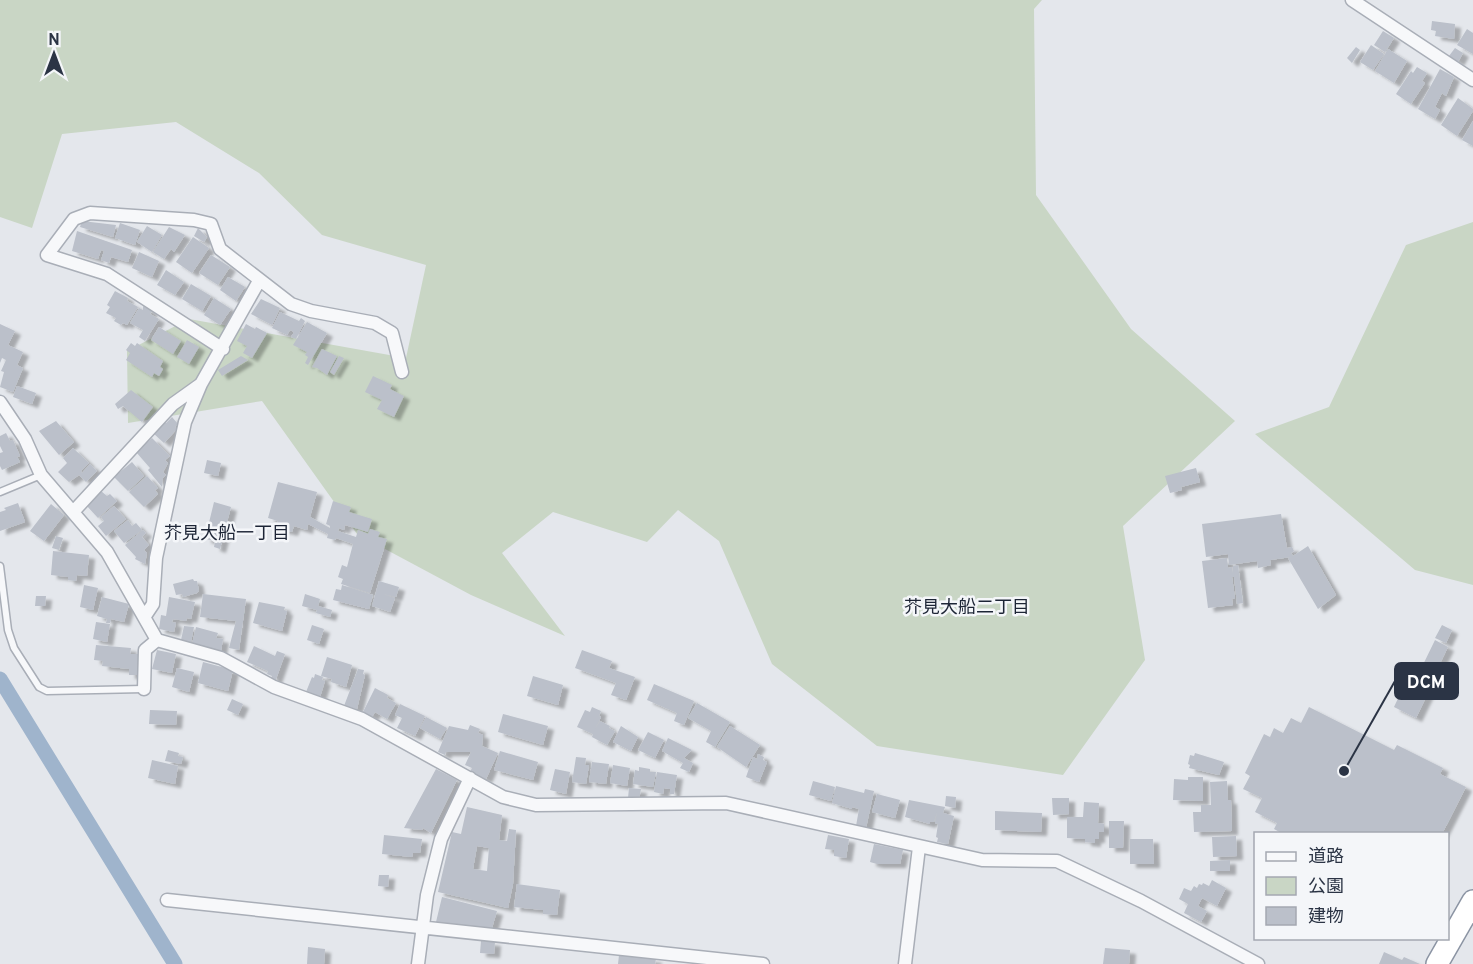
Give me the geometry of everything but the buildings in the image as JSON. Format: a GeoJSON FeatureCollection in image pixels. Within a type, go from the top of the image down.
{"type":"FeatureCollection","features":[{"type":"Feature","properties":{"kind":"highway"},"geometry":{"type":"LineString","coordinates":[[1437,964],[1473,901]]}},
{"type":"Feature","properties":{"kind":"street"},"geometry":{"type":"LineString","coordinates":[[1353,0],[1473,80]]}},
{"type":"Feature","properties":{"kind":"street"},"geometry":{"type":"LineString","coordinates":[[223,349],[107,274],[47,255],[74,219],[90,213],[194,220],[211,224],[220,249],[291,304],[310,311],[375,323],[392,333],[402,372]]}},
{"type":"Feature","properties":{"kind":"street"},"geometry":{"type":"LineString","coordinates":[[144,616],[153,604],[156,558],[185,422],[201,384],[223,349],[259,281]]}},
{"type":"Feature","properties":{"kind":"street"},"geometry":{"type":"LineString","coordinates":[[73,512],[173,404],[201,384]]}},
{"type":"Feature","properties":{"kind":"street"},"geometry":{"type":"LineString","coordinates":[[0,402],[25,439],[41,475],[107,552],[158,640],[221,658],[274,687],[362,719],[503,796],[536,806],[726,803],[982,860],[1057,861],[1141,901],[1256,963]]}},
{"type":"Feature","properties":{"kind":"street"},"geometry":{"type":"LineString","coordinates":[[144,689],[145,650],[158,640]]}},
{"type":"Feature","properties":{"kind":"street"},"geometry":{"type":"LineString","coordinates":[[418,964],[427,895],[441,839],[470,778]]}},
{"type":"Feature","properties":{"kind":"street"},"geometry":{"type":"LineString","coordinates":[[904,964],[918,847]]}},
{"type":"Feature","properties":{"kind":"street"},"geometry":{"type":"LineString","coordinates":[[167,900],[763,964]]}},
{"type":"Feature","properties":{"kind":"lane"},"geometry":{"type":"LineString","coordinates":[[0,492],[41,475]]}},
{"type":"Feature","properties":{"kind":"lane"},"geometry":{"type":"LineString","coordinates":[[0,566],[8,630],[14,648],[39,687],[47,691],[144,689]]}},
{"type":"Feature","properties":{"kind":"green space"},"geometry":{"type":"Polygon","coordinates":[[[0,0],[1042,0],[1034,9],[1036,195],[1131,329],[1235,421],[1123,526],[1145,660],[1063,775],[877,746],[772,664],[719,541],[678,510],[647,542],[553,512],[502,553],[565,636],[471,595],[357,534],[262,401],[128,423],[127,351],[189,319],[406,358],[426,265],[322,235],[259,173],[176,122],[62,134],[32,228],[0,217],[0,0]]]}},
{"type":"Feature","properties":{"kind":"green space"},"geometry":{"type":"Polygon","coordinates":[[[1473,222],[1473,585],[1415,570],[1255,434],[1329,407],[1406,245],[1473,222]]]}},
{"type":"Feature","properties":{"kind":"waterway"},"geometry":{"type":"LineString","coordinates":[[0,679],[175,964]]}},
{"type":"Feature","properties":{"kind":"place","name":"DCM"},"geometry":{"type":"Point","coordinates":[1344,771]}},
{"type":"Feature","properties":{"kind":"district","name":"芥見大船一丁目"},"geometry":{"type":"Point","coordinates":[227,533]}},
{"type":"Feature","properties":{"kind":"district","name":"芥見大船二丁目"},"geometry":{"type":"Point","coordinates":[967,607]}}]}
